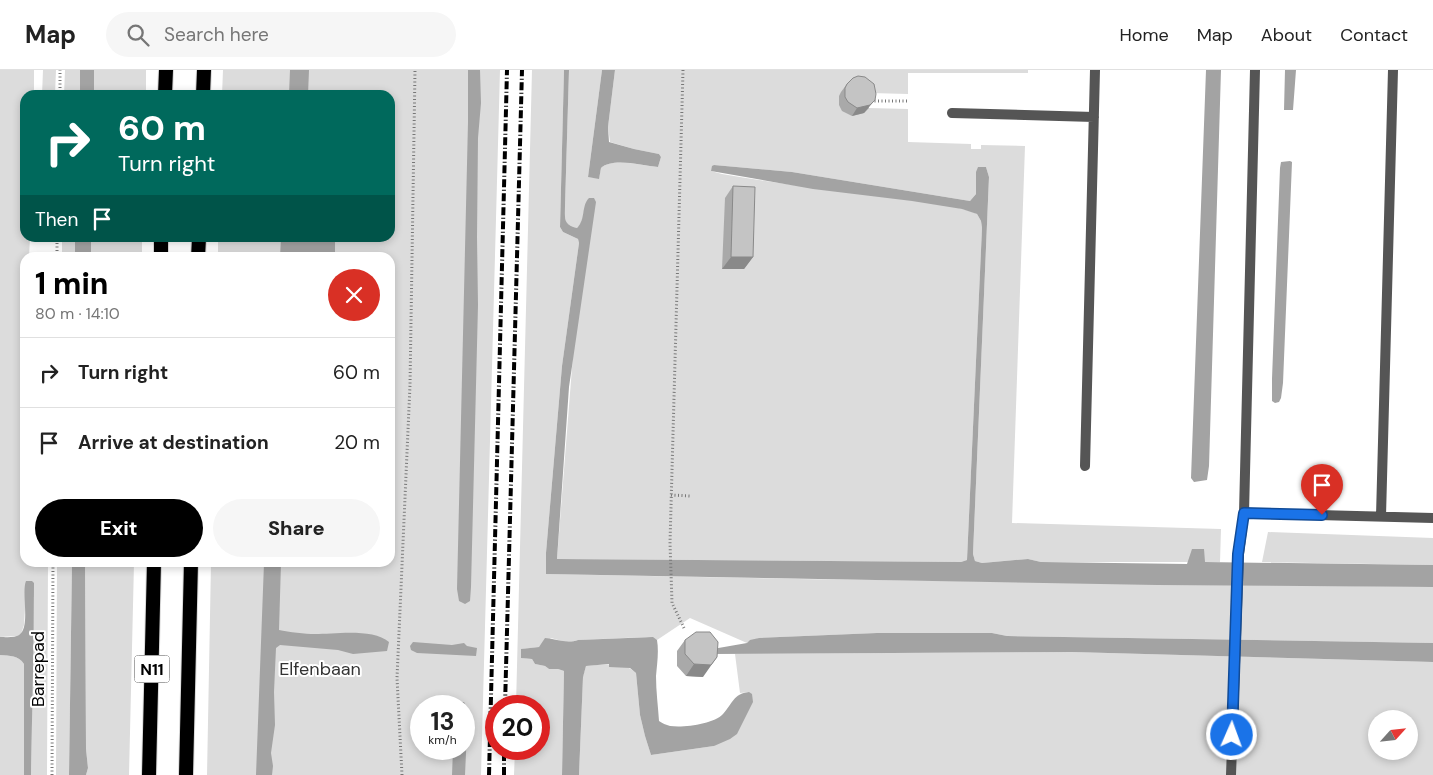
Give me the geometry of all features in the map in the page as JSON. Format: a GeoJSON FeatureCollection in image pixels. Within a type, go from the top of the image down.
{"type":"FeatureCollection","features":[{"type":"Feature","properties":{"kind":"highway"},"geometry":{"type":"LineString","coordinates":[[165,90],[166,70]]}},
{"type":"Feature","properties":{"kind":"highway"},"geometry":{"type":"LineString","coordinates":[[203,90],[204,70]]}},
{"type":"Feature","properties":{"kind":"highway","name":"N11"},"geometry":{"type":"LineString","coordinates":[[149,775],[154,567]]}},
{"type":"Feature","properties":{"kind":"highway","name":"N11"},"geometry":{"type":"LineString","coordinates":[[186,775],[191,567]]}},
{"type":"Feature","properties":{"kind":"lane"},"geometry":{"type":"LineString","coordinates":[[1085,466],[1095,70]]}},
{"type":"Feature","properties":{"kind":"lane"},"geometry":{"type":"LineString","coordinates":[[1231,775],[1238,554],[1244,513],[1254,70]]}},
{"type":"Feature","properties":{"kind":"lane"},"geometry":{"type":"LineString","coordinates":[[1381,516],[1393,70]]}},
{"type":"Feature","properties":{"kind":"lane"},"geometry":{"type":"LineString","coordinates":[[952,113],[1094,117]]}},
{"type":"Feature","properties":{"kind":"lane"},"geometry":{"type":"LineString","coordinates":[[1244,513],[1433,518]]}},
{"type":"Feature","properties":{"kind":"path"},"geometry":{"type":"LineString","coordinates":[[60,70],[60,90]]}},
{"type":"Feature","properties":{"kind":"path"},"geometry":{"type":"LineString","coordinates":[[402,775],[397,678],[410,385],[415,70]]}},
{"type":"Feature","properties":{"kind":"path"},"geometry":{"type":"LineString","coordinates":[[682,70],[670,588],[672,603],[684,628]]}},
{"type":"Feature","properties":{"kind":"path"},"geometry":{"type":"LineString","coordinates":[[871,101],[908,101]]}},
{"type":"Feature","properties":{"kind":"path"},"geometry":{"type":"LineString","coordinates":[[671,495],[690,496]]}},
{"type":"Feature","properties":{"kind":"path","name":"Barrepad"},"geometry":{"type":"LineString","coordinates":[[52,775],[53,567]]}},
{"type":"Feature","properties":{"kind":"green space"},"geometry":{"type":"Polygon","coordinates":[[[0,70],[34,70],[34,90],[20,90],[20,242],[30,242],[29,252],[20,252],[20,567],[48,567],[47,775],[31,775],[34,596],[25,609],[24,625],[21,634],[0,637],[0,70]]]}},
{"type":"Feature","properties":{"kind":"green space"},"geometry":{"type":"Polygon","coordinates":[[[43,70],[56,70],[55,90],[42,90],[43,70]]]}},
{"type":"Feature","properties":{"kind":"green space"},"geometry":{"type":"Polygon","coordinates":[[[65,70],[80,70],[80,90],[64,90],[65,70]]]}},
{"type":"Feature","properties":{"kind":"green space"},"geometry":{"type":"Polygon","coordinates":[[[94,70],[146,70],[146,90],[94,90],[94,70]]]}},
{"type":"Feature","properties":{"kind":"green space","name":"Elfenbaan"},"geometry":{"type":"Polygon","coordinates":[[[223,70],[500,70],[481,775],[207,775],[211,567],[395,567],[395,252],[218,252],[218,242],[395,242],[395,90],[222,90],[223,70]]]}},
{"type":"Feature","properties":{"kind":"green space"},"geometry":{"type":"Polygon","coordinates":[[[532,70],[564,70],[560,227],[563,232],[578,239],[579,243],[562,366],[546,553],[546,574],[1433,587],[1433,643],[1007,636],[992,633],[877,633],[759,638],[747,643],[690,618],[657,640],[647,637],[561,641],[551,638],[539,647],[522,649],[522,658],[532,659],[535,664],[549,669],[564,671],[562,775],[514,775],[515,760],[550,760],[550,695],[516,695],[532,70]]]}},
{"type":"Feature","properties":{"kind":"green space"},"geometry":{"type":"Polygon","coordinates":[[[569,70],[602,70],[588,177],[599,178],[601,168],[606,165],[628,163],[658,167],[661,157],[659,154],[610,142],[608,127],[615,70],[1028,70],[1028,73],[908,73],[908,94],[870,93],[869,108],[908,109],[908,142],[971,144],[971,149],[981,149],[981,145],[1025,146],[1012,523],[1221,529],[1220,562],[1041,562],[1028,559],[982,563],[975,561],[973,554],[989,177],[986,167],[977,181],[976,194],[970,201],[792,172],[714,165],[711,171],[722,174],[937,204],[960,208],[977,214],[982,228],[967,560],[961,562],[557,559],[585,202],[581,222],[577,228],[572,227],[567,223],[565,214],[569,70]]]}},
{"type":"Feature","properties":{"kind":"green space"},"geometry":{"type":"Polygon","coordinates":[[[62,242],[75,242],[75,252],[62,252],[62,242]]]}},
{"type":"Feature","properties":{"kind":"green space"},"geometry":{"type":"Polygon","coordinates":[[[91,242],[142,242],[142,252],[91,252],[91,242]]]}},
{"type":"Feature","properties":{"kind":"green space"},"geometry":{"type":"Polygon","coordinates":[[[1268,532],[1433,538],[1433,565],[1262,562],[1268,532]]]}},
{"type":"Feature","properties":{"kind":"green space"},"geometry":{"type":"Polygon","coordinates":[[[57,567],[72,567],[69,775],[56,775],[57,567]]]}},
{"type":"Feature","properties":{"kind":"green space"},"geometry":{"type":"Polygon","coordinates":[[[85,567],[134,567],[129,775],[86,775],[88,768],[86,749],[85,567]]]}},
{"type":"Feature","properties":{"kind":"green space"},"geometry":{"type":"Polygon","coordinates":[[[1072,652],[1433,662],[1433,775],[579,775],[583,676],[586,666],[619,665],[636,673],[640,715],[651,755],[714,746],[749,692],[740,693],[735,654],[1072,652]]]}},
{"type":"Feature","properties":{"kind":"green space"},"geometry":{"type":"Polygon","coordinates":[[[0,655],[16,657],[24,664],[24,775],[0,775],[0,655]]]}},
{"type":"Feature","properties":{"kind":"shaded area"},"geometry":{"type":"Polygon","coordinates":[[[80,70],[94,70],[94,90],[80,90],[80,70]]]}},
{"type":"Feature","properties":{"kind":"shaded area"},"geometry":{"type":"Polygon","coordinates":[[[290,70],[309,70],[308,90],[289,90],[290,70]]]}},
{"type":"Feature","properties":{"kind":"shaded area"},"geometry":{"type":"Polygon","coordinates":[[[468,70],[480,70],[481,103],[478,138],[478,305],[471,587],[470,601],[465,604],[459,601],[457,589],[468,70]]]}},
{"type":"Feature","properties":{"kind":"shaded area"},"geometry":{"type":"Polygon","coordinates":[[[564,70],[569,70],[565,210],[567,223],[577,228],[582,221],[585,205],[589,198],[594,198],[596,202],[569,387],[557,559],[961,562],[967,560],[982,228],[977,214],[962,209],[813,189],[711,171],[714,165],[792,172],[970,201],[976,194],[976,172],[978,167],[986,167],[989,177],[973,554],[975,561],[982,563],[1028,559],[1041,562],[1187,564],[1192,549],[1204,549],[1205,562],[1433,565],[1433,587],[1157,585],[546,574],[546,553],[562,366],[579,243],[578,239],[563,232],[560,227],[564,70]]]}},
{"type":"Feature","properties":{"kind":"shaded area"},"geometry":{"type":"Polygon","coordinates":[[[602,70],[615,70],[608,127],[609,142],[659,154],[661,157],[658,167],[613,163],[601,168],[599,179],[588,177],[602,70]]]}},
{"type":"Feature","properties":{"kind":"shaded area"},"geometry":{"type":"Polygon","coordinates":[[[1206,70],[1221,70],[1209,466],[1207,480],[1194,482],[1191,478],[1206,70]]]}},
{"type":"Feature","properties":{"kind":"shaded area"},"geometry":{"type":"Polygon","coordinates":[[[1285,70],[1296,70],[1293,110],[1284,110],[1285,70]]]}},
{"type":"Feature","properties":{"kind":"shaded area"},"geometry":{"type":"Polygon","coordinates":[[[1281,162],[1292,162],[1283,383],[1281,398],[1279,402],[1275,403],[1272,401],[1272,379],[1280,168],[1281,162]]]}},
{"type":"Feature","properties":{"kind":"shaded area"},"geometry":{"type":"Polygon","coordinates":[[[75,242],[91,242],[91,252],[75,252],[75,242]]]}},
{"type":"Feature","properties":{"kind":"shaded area"},"geometry":{"type":"Polygon","coordinates":[[[281,242],[335,242],[335,252],[280,252],[281,242]]]}},
{"type":"Feature","properties":{"kind":"shaded area"},"geometry":{"type":"Polygon","coordinates":[[[72,567],[85,567],[86,749],[88,768],[86,775],[69,775],[72,567]]]}},
{"type":"Feature","properties":{"kind":"shaded area"},"geometry":{"type":"Polygon","coordinates":[[[264,567],[281,567],[279,630],[311,634],[364,633],[389,642],[387,651],[353,654],[338,650],[280,645],[276,648],[275,725],[271,753],[272,775],[256,775],[264,567]]]}},
{"type":"Feature","properties":{"kind":"shaded area"},"geometry":{"type":"Polygon","coordinates":[[[26,581],[34,583],[31,775],[24,775],[24,664],[16,657],[0,655],[0,637],[15,637],[23,631],[26,581]]]}},
{"type":"Feature","properties":{"kind":"shaded area"},"geometry":{"type":"Polygon","coordinates":[[[877,633],[992,633],[1007,636],[1433,643],[1433,662],[1072,652],[710,654],[707,650],[747,643],[750,640],[759,638],[877,633]]]}},
{"type":"Feature","properties":{"kind":"shaded area"},"geometry":{"type":"Polygon","coordinates":[[[653,637],[657,640],[658,644],[656,682],[659,721],[669,726],[691,726],[706,723],[723,714],[736,697],[749,692],[752,694],[753,702],[737,734],[714,746],[651,755],[640,715],[636,673],[630,668],[609,667],[609,664],[586,666],[583,677],[579,775],[562,775],[564,671],[549,669],[535,664],[532,659],[521,658],[521,649],[539,647],[545,638],[570,642],[578,640],[653,637]]]}},
{"type":"Feature","properties":{"kind":"shaded area"},"geometry":{"type":"Polygon","coordinates":[[[413,642],[452,645],[464,643],[467,646],[477,648],[476,656],[417,653],[411,650],[410,646],[413,642]]]}},
{"type":"Feature","properties":{"kind":"shaded area"},"geometry":{"type":"Polygon","coordinates":[[[453,760],[466,760],[465,775],[452,775],[453,760]]]}},
{"type":"Feature","properties":{"kind":"building"},"geometry":{"type":"Polygon","coordinates":[[[858,76],[865,77],[874,84],[876,94],[875,100],[870,105],[857,108],[848,102],[845,97],[845,88],[853,78],[858,76]]]}},
{"type":"Feature","properties":{"kind":"building"},"geometry":{"type":"Polygon","coordinates":[[[733,186],[755,187],[753,257],[731,257],[733,186]]]}},
{"type":"Feature","properties":{"kind":"building"},"geometry":{"type":"Polygon","coordinates":[[[696,632],[710,632],[718,642],[717,657],[711,665],[694,664],[685,654],[685,640],[696,632]]]}},
{"type":"Feature","properties":{"kind":"railway"},"geometry":{"type":"LineString","coordinates":[[489,775],[507,70]]}},
{"type":"Feature","properties":{"kind":"railway"},"geometry":{"type":"LineString","coordinates":[[505,695],[522,70]]}},
{"type":"Feature","properties":{"kind":"railway"},"geometry":{"type":"LineString","coordinates":[[504,760],[504,775]]}},
{"type":"Feature","properties":{"kind":"route"},"geometry":{"type":"LineString","coordinates":[[1232,735],[1238,554],[1244,513],[1322,515]]}}]}
